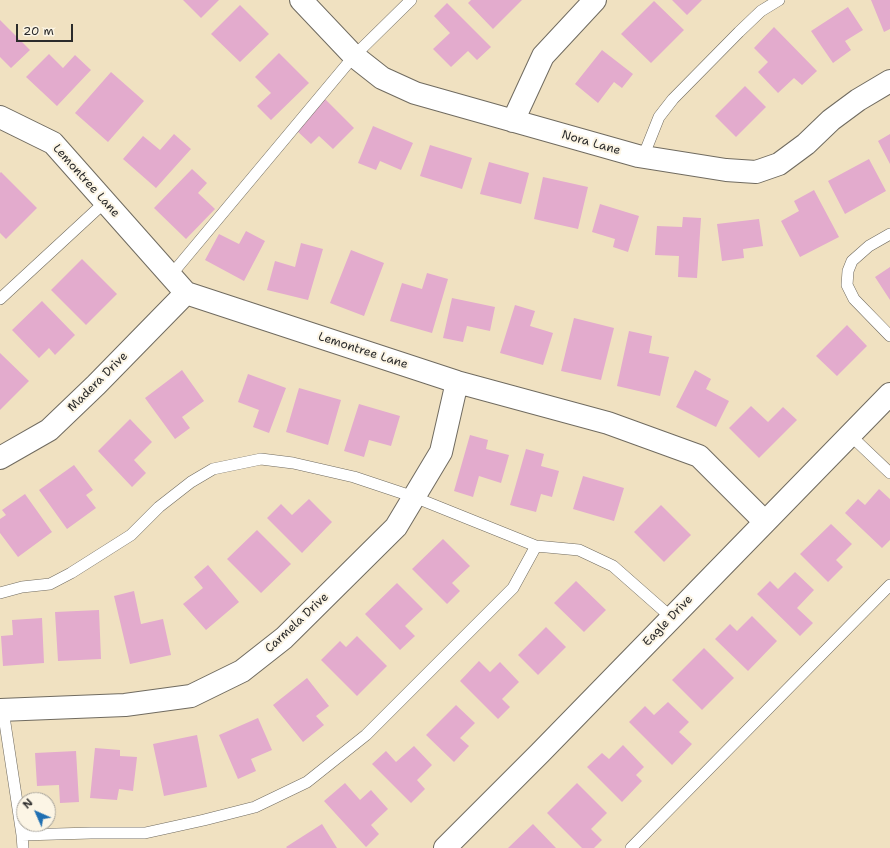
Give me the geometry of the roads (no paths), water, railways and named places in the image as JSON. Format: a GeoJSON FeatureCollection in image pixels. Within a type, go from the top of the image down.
{"type":"FeatureCollection","features":[{"type":"Feature","properties":{"kind":"street","name":"Nora Lane"},"geometry":{"type":"LineString","coordinates":[[301,0],[354,56],[382,78],[415,94],[643,157],[726,170],[756,172],[779,164],[806,144],[831,120],[858,100],[890,81]]}},
{"type":"Feature","properties":{"kind":"street"},"geometry":{"type":"LineString","coordinates":[[513,121],[543,56],[595,0]]}},
{"type":"Feature","properties":{"kind":"street","name":"Lemontree Lane"},"geometry":{"type":"LineString","coordinates":[[1,120],[53,143],[186,293],[457,382],[608,423],[699,456],[765,522]]}},
{"type":"Feature","properties":{"kind":"street","name":"Madera Drive"},"geometry":{"type":"LineString","coordinates":[[0,458],[49,430],[186,293]]}},
{"type":"Feature","properties":{"kind":"street","name":"Carmela Drive"},"geometry":{"type":"LineString","coordinates":[[1,710],[125,705],[191,696],[242,671],[284,638],[396,527],[441,452],[457,382]]}},
{"type":"Feature","properties":{"kind":"street","name":"Eagle Drive"},"geometry":{"type":"LineString","coordinates":[[445,848],[540,753],[890,394]]}},
{"type":"Feature","properties":{"kind":"lane"},"geometry":{"type":"LineString","coordinates":[[171,275],[354,56],[411,0]]}},
{"type":"Feature","properties":{"kind":"lane"},"geometry":{"type":"LineString","coordinates":[[643,157],[659,117],[673,99],[761,11],[779,0]]}},
{"type":"Feature","properties":{"kind":"lane"},"geometry":{"type":"LineString","coordinates":[[0,299],[105,202]]}},
{"type":"Feature","properties":{"kind":"lane"},"geometry":{"type":"LineString","coordinates":[[890,234],[869,246],[852,261],[848,271],[847,285],[854,299],[890,336]]}},
{"type":"Feature","properties":{"kind":"lane"},"geometry":{"type":"LineString","coordinates":[[850,435],[890,473]]}},
{"type":"Feature","properties":{"kind":"lane"},"geometry":{"type":"LineString","coordinates":[[0,593],[22,587],[50,584],[71,573],[131,536],[159,507],[191,482],[212,469],[261,459],[293,463],[354,477],[414,497],[536,546],[579,550],[613,566],[672,618]]}},
{"type":"Feature","properties":{"kind":"lane"},"geometry":{"type":"LineString","coordinates":[[22,835],[145,833],[255,807],[307,782],[366,735],[513,588],[536,546]]}},
{"type":"Feature","properties":{"kind":"lane"},"geometry":{"type":"LineString","coordinates":[[630,848],[890,585]]}},
{"type":"Feature","properties":{"kind":"lane"},"geometry":{"type":"LineString","coordinates":[[1,710],[23,848]]}}]}
